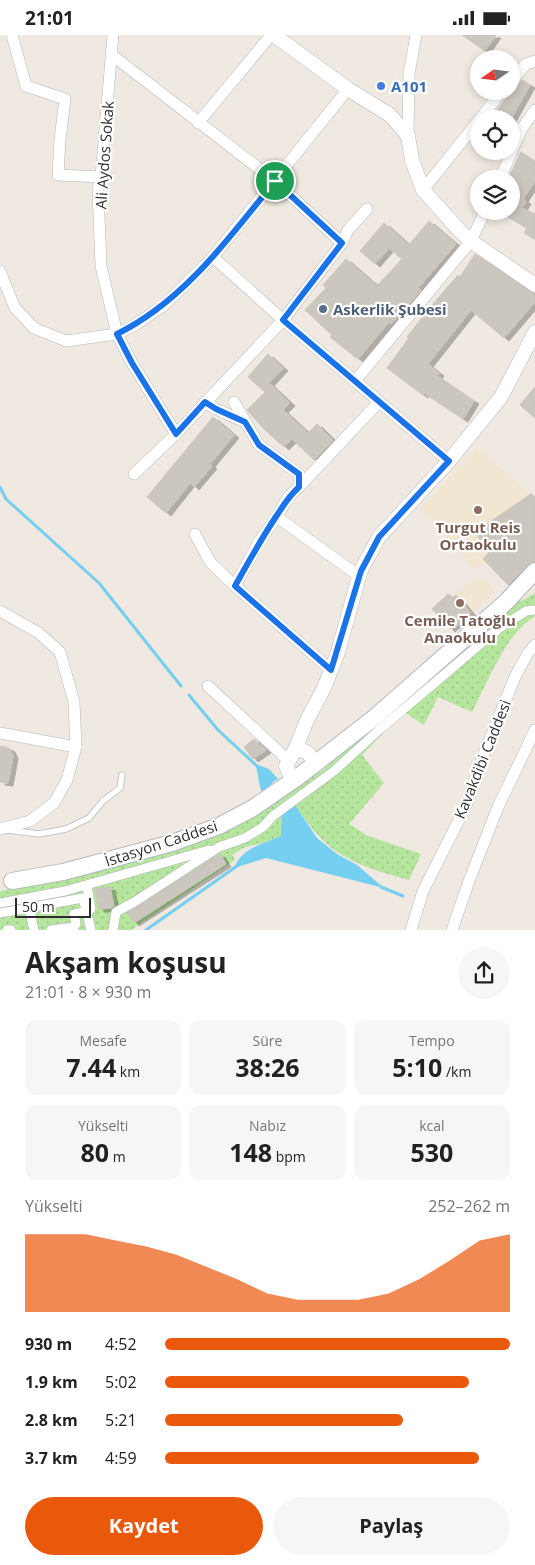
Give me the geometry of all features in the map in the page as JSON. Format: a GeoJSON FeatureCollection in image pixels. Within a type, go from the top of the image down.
{"type":"FeatureCollection","features":[{"type":"Feature","properties":{"kind":"main road"},"geometry":{"type":"LineString","coordinates":[[314,764],[375,717],[506,602],[535,571]]}},
{"type":"Feature","properties":{"kind":"main road"},"geometry":{"type":"LineString","coordinates":[[506,602],[535,587]]}},
{"type":"Feature","properties":{"kind":"main road","name":"İstasyon Caddesi"},"geometry":{"type":"LineString","coordinates":[[4,882],[63,872],[172,843],[219,826],[274,795],[292,764],[314,764]]}},
{"type":"Feature","properties":{"kind":"street"},"geometry":{"type":"LineString","coordinates":[[12,35],[26,86],[65,99],[58,175],[101,177]]}},
{"type":"Feature","properties":{"kind":"street","name":"Ali Aydos Sokak"},"geometry":{"type":"LineString","coordinates":[[114,35],[101,177],[98,189],[101,266],[117,334],[132,363],[176,434]]}},
{"type":"Feature","properties":{"kind":"street"},"geometry":{"type":"LineString","coordinates":[[198,123],[272,35],[348,89],[390,115],[408,136]]}},
{"type":"Feature","properties":{"kind":"street"},"geometry":{"type":"LineString","coordinates":[[416,35],[409,75],[408,136],[412,160],[423,190],[471,241],[535,285]]}},
{"type":"Feature","properties":{"kind":"street"},"geometry":{"type":"LineString","coordinates":[[112,55],[275,181],[342,243]]}},
{"type":"Feature","properties":{"kind":"street"},"geometry":{"type":"LineString","coordinates":[[520,71],[526,64],[535,61]]}},
{"type":"Feature","properties":{"kind":"street"},"geometry":{"type":"LineString","coordinates":[[0,271],[15,308],[34,328],[66,341],[117,334],[135,325],[163,306],[213,257],[348,89]]}},
{"type":"Feature","properties":{"kind":"street"},"geometry":{"type":"LineString","coordinates":[[486,110],[495,100]]}},
{"type":"Feature","properties":{"kind":"street"},"geometry":{"type":"LineString","coordinates":[[504,170],[522,130],[535,110]]}},
{"type":"Feature","properties":{"kind":"street"},"geometry":{"type":"LineString","coordinates":[[423,190],[470,130]]}},
{"type":"Feature","properties":{"kind":"street"},"geometry":{"type":"LineString","coordinates":[[134,474],[176,434],[283,320],[342,243],[348,230],[367,209]]}},
{"type":"Feature","properties":{"kind":"street"},"geometry":{"type":"LineString","coordinates":[[355,381],[471,241],[481,220]]}},
{"type":"Feature","properties":{"kind":"street"},"geometry":{"type":"LineString","coordinates":[[213,257],[283,320],[449,461]]}},
{"type":"Feature","properties":{"kind":"street"},"geometry":{"type":"LineString","coordinates":[[292,764],[307,720],[331,670],[359,576],[379,537],[449,461],[501,397],[535,332]]}},
{"type":"Feature","properties":{"kind":"street"},"geometry":{"type":"LineString","coordinates":[[205,402],[245,422]]}},
{"type":"Feature","properties":{"kind":"street"},"geometry":{"type":"LineString","coordinates":[[234,402],[259,445],[299,474],[299,487]]}},
{"type":"Feature","properties":{"kind":"street"},"geometry":{"type":"LineString","coordinates":[[235,586],[260,540],[288,497],[380,402]]}},
{"type":"Feature","properties":{"kind":"street"},"geometry":{"type":"LineString","coordinates":[[276,517],[359,576]]}},
{"type":"Feature","properties":{"kind":"street"},"geometry":{"type":"LineString","coordinates":[[195,534],[210,562],[331,670]]}},
{"type":"Feature","properties":{"kind":"street"},"geometry":{"type":"LineString","coordinates":[[0,903],[87,886],[245,838],[262,827],[273,816],[339,766],[498,629],[526,611],[535,609]]}},
{"type":"Feature","properties":{"kind":"street"},"geometry":{"type":"LineString","coordinates":[[0,611],[39,633],[60,652],[74,702],[76,747],[67,780],[54,803],[30,821],[0,829]]}},
{"type":"Feature","properties":{"kind":"street","name":"Kavakdibi Caddesi"},"geometry":{"type":"LineString","coordinates":[[411,930],[422,891],[466,806],[515,677],[528,653],[535,645]]}},
{"type":"Feature","properties":{"kind":"street"},"geometry":{"type":"LineString","coordinates":[[208,686],[292,764]]}},
{"type":"Feature","properties":{"kind":"street"},"geometry":{"type":"LineString","coordinates":[[452,930],[498,807],[535,730]]}},
{"type":"Feature","properties":{"kind":"street"},"geometry":{"type":"LineString","coordinates":[[0,733],[76,747]]}},
{"type":"Feature","properties":{"kind":"street"},"geometry":{"type":"LineString","coordinates":[[292,764],[304,750],[311,756],[314,764]]}},
{"type":"Feature","properties":{"kind":"street"},"geometry":{"type":"LineString","coordinates":[[113,930],[116,912],[226,844]]}},
{"type":"Feature","properties":{"kind":"street"},"geometry":{"type":"LineString","coordinates":[[51,930],[74,927],[76,924],[74,914],[91,909],[87,886]]}},
{"type":"Feature","properties":{"kind":"street"},"geometry":{"type":"LineString","coordinates":[[27,898],[34,930]]}},
{"type":"Feature","properties":{"kind":"street"},"geometry":{"type":"LineString","coordinates":[[0,913],[83,898],[91,930]]}},
{"type":"Feature","properties":{"kind":"lane"},"geometry":{"type":"LineString","coordinates":[[0,829],[39,834],[66,829],[90,817],[103,801],[120,788],[122,775]]}},
{"type":"Feature","properties":{"kind":"shaded area","name":"Turgut Reis Ortaokulu"},"geometry":{"type":"Polygon","coordinates":[[[477,448],[535,497],[535,512],[483,558],[485,561],[474,570],[420,508],[477,448]]]}},
{"type":"Feature","properties":{"kind":"shaded area","name":"Cemile Tatoğlu Anaokulu"},"geometry":{"type":"Polygon","coordinates":[[[478,578],[486,580],[494,589],[491,595],[458,625],[456,624],[450,629],[432,609],[448,594],[454,597],[472,580],[478,578]]]}},
{"type":"Feature","properties":{"kind":"green space"},"geometry":{"type":"Polygon","coordinates":[[[535,593],[535,616],[514,635],[498,659],[472,712],[438,697],[424,725],[404,712],[362,755],[384,783],[349,824],[368,836],[421,854],[409,880],[362,865],[336,851],[314,830],[295,805],[281,836],[245,847],[232,855],[235,860],[131,930],[0,930],[0,891],[89,873],[195,844],[232,827],[269,806],[324,769],[338,753],[518,600],[521,601],[535,593]]]}},
{"type":"Feature","properties":{"kind":"water"},"geometry":{"type":"Polygon","coordinates":[[[255,764],[269,769],[278,779],[263,794],[260,787],[255,764]]]}},
{"type":"Feature","properties":{"kind":"water"},"geometry":{"type":"Polygon","coordinates":[[[295,805],[317,838],[337,854],[357,865],[384,888],[266,858],[234,868],[247,851],[281,836],[282,814],[295,805]]]}},
{"type":"Feature","properties":{"kind":"building"},"geometry":{"type":"Polygon","coordinates":[[[462,35],[496,35],[486,50],[462,35]]]}},
{"type":"Feature","properties":{"kind":"building"},"geometry":{"type":"Polygon","coordinates":[[[522,80],[530,85],[516,110],[497,110],[505,100],[520,100],[520,82],[522,80]]]}},
{"type":"Feature","properties":{"kind":"building"},"geometry":{"type":"Polygon","coordinates":[[[521,152],[535,162],[535,181],[523,199],[526,201],[522,208],[535,214],[535,239],[524,233],[527,228],[513,220],[520,220],[520,170],[512,170],[517,160],[520,160],[521,152]]]}},
{"type":"Feature","properties":{"kind":"building"},"geometry":{"type":"Polygon","coordinates":[[[429,221],[456,244],[418,288],[421,290],[405,309],[391,324],[389,322],[358,359],[330,337],[332,335],[305,310],[326,288],[323,285],[346,259],[377,286],[402,259],[389,248],[375,264],[360,251],[384,223],[409,245],[429,221]]]}},
{"type":"Feature","properties":{"kind":"building"},"geometry":{"type":"Polygon","coordinates":[[[475,254],[531,292],[535,296],[535,302],[504,338],[471,310],[428,364],[439,373],[437,376],[474,401],[463,419],[424,393],[423,395],[387,368],[409,338],[407,337],[458,275],[460,277],[475,254]]]}},
{"type":"Feature","properties":{"kind":"building"},"geometry":{"type":"Polygon","coordinates":[[[268,354],[283,368],[269,383],[290,403],[283,410],[308,433],[317,424],[333,440],[314,460],[292,439],[284,447],[247,410],[265,392],[248,377],[268,354]]]}},
{"type":"Feature","properties":{"kind":"building"},"geometry":{"type":"Polygon","coordinates":[[[535,387],[535,418],[520,405],[535,387]]]}},
{"type":"Feature","properties":{"kind":"building"},"geometry":{"type":"Polygon","coordinates":[[[213,417],[234,435],[194,487],[190,483],[166,513],[147,497],[213,417]]]}},
{"type":"Feature","properties":{"kind":"building"},"geometry":{"type":"Polygon","coordinates":[[[531,494],[535,497],[535,561],[528,564],[508,585],[483,559],[489,553],[475,532],[531,494]]]}},
{"type":"Feature","properties":{"kind":"building"},"geometry":{"type":"Polygon","coordinates":[[[448,594],[453,597],[456,595],[471,613],[458,625],[456,624],[450,629],[432,609],[448,594]]]}},
{"type":"Feature","properties":{"kind":"building"},"geometry":{"type":"Polygon","coordinates":[[[254,739],[266,750],[253,759],[244,747],[254,739]]]}},
{"type":"Feature","properties":{"kind":"building"},"geometry":{"type":"Polygon","coordinates":[[[0,746],[10,749],[13,756],[8,783],[0,782],[0,746]]]}},
{"type":"Feature","properties":{"kind":"building"},"geometry":{"type":"Polygon","coordinates":[[[220,854],[226,864],[134,923],[128,912],[220,854]]]}},
{"type":"Feature","properties":{"kind":"building"},"geometry":{"type":"Polygon","coordinates":[[[110,887],[114,906],[99,909],[95,889],[110,887]]]}},
{"type":"Feature","properties":{"kind":"waterway"},"geometry":{"type":"LineString","coordinates":[[0,487],[6,499],[99,583],[181,686]]}},
{"type":"Feature","properties":{"kind":"waterway"},"geometry":{"type":"LineString","coordinates":[[189,695],[218,730],[257,766]]}},
{"type":"Feature","properties":{"kind":"waterway"},"geometry":{"type":"LineString","coordinates":[[146,930],[237,866]]}},
{"type":"Feature","properties":{"kind":"waterway"},"geometry":{"type":"LineString","coordinates":[[381,887],[403,896]]}},
{"type":"Feature","properties":{"kind":"place","name":"A101"},"geometry":{"type":"Point","coordinates":[381,86]}},
{"type":"Feature","properties":{"kind":"place","name":"Askerlik Şubesi"},"geometry":{"type":"Point","coordinates":[323,309]}},
{"type":"Feature","properties":{"kind":"place","name":"Turgut Reis Ortaokulu"},"geometry":{"type":"Point","coordinates":[478,510]}},
{"type":"Feature","properties":{"kind":"place","name":"Cemile Tatoğlu Anaokulu"},"geometry":{"type":"Point","coordinates":[460,603]}},
{"type":"Feature","properties":{"kind":"route"},"geometry":{"type":"LineString","coordinates":[[275,181],[342,243],[283,320],[449,461],[379,537],[361,571],[331,670],[235,586],[260,540],[288,497],[299,487],[299,474],[259,445],[245,422],[205,402],[176,434],[132,363],[117,334],[135,325],[163,306],[213,257],[275,181]]}}]}
